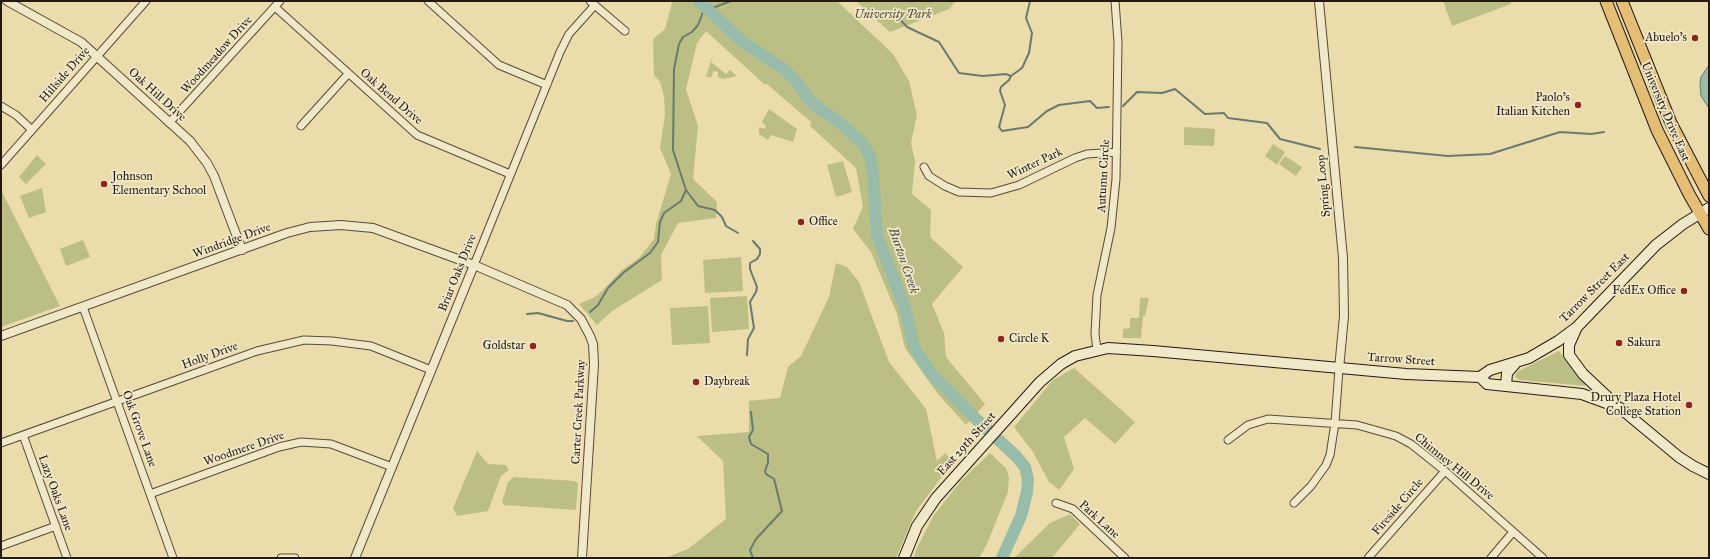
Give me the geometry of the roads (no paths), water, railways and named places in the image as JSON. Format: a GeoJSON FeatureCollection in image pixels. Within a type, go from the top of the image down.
{"type":"FeatureCollection","features":[{"type":"Feature","properties":{"kind":"main road","name":"University Drive East"},"geometry":{"type":"LineString","coordinates":[[1606,1],[1657,130],[1704,211],[1709,229]]}},
{"type":"Feature","properties":{"kind":"main road","name":"University Drive East"},"geometry":{"type":"LineString","coordinates":[[1622,1],[1670,123],[1709,196]]}},
{"type":"Feature","properties":{"kind":"main road"},"geometry":{"type":"LineString","coordinates":[[1618,31],[1632,37],[1638,43]]}},
{"type":"Feature","properties":{"kind":"main road"},"geometry":{"type":"LineString","coordinates":[[1698,176],[1709,181]]}},
{"type":"Feature","properties":{"kind":"main road","name":"Tarrow Street East"},"geometry":{"type":"LineString","coordinates":[[1480,377],[1490,370],[1517,363],[1545,351],[1577,328],[1656,245],[1704,211]]}},
{"type":"Feature","properties":{"kind":"main road"},"geometry":{"type":"LineString","coordinates":[[1577,328],[1569,345],[1570,355],[1583,374],[1620,408]]}},
{"type":"Feature","properties":{"kind":"main road","name":"Tarrow Street"},"geometry":{"type":"LineString","coordinates":[[1066,361],[1080,354],[1097,350],[1120,348],[1339,369],[1445,377],[1480,377],[1487,384],[1567,391],[1594,398],[1620,408],[1679,457],[1709,474]]}},
{"type":"Feature","properties":{"kind":"main road","name":"East 29th Street"},"geometry":{"type":"LineString","coordinates":[[904,558],[917,526],[926,512],[983,445],[1040,382],[1066,361]]}},
{"type":"Feature","properties":{"kind":"main road"},"geometry":{"type":"LineString","coordinates":[[1506,386],[1507,373],[1517,363]]}},
{"type":"Feature","properties":{"kind":"street","name":"Oak Hill Drive"},"geometry":{"type":"LineString","coordinates":[[7,1],[71,36],[190,141],[207,163],[242,250]]}},
{"type":"Feature","properties":{"kind":"street","name":"Hillside Drive"},"geometry":{"type":"LineString","coordinates":[[1,165],[146,1]]}},
{"type":"Feature","properties":{"kind":"street","name":"Woodmeadow Drive"},"geometry":{"type":"LineString","coordinates":[[169,123],[280,1]]}},
{"type":"Feature","properties":{"kind":"street"},"geometry":{"type":"LineString","coordinates":[[428,1],[498,64],[547,85]]}},
{"type":"Feature","properties":{"kind":"street","name":"Autumn Circle"},"geometry":{"type":"LineString","coordinates":[[1097,350],[1095,328],[1096,295],[1114,208],[1117,152],[1118,42],[1115,1]]}},
{"type":"Feature","properties":{"kind":"street","name":"Spring Loop"},"geometry":{"type":"LineString","coordinates":[[1319,1],[1343,265],[1344,316],[1339,369]]}},
{"type":"Feature","properties":{"kind":"street"},"geometry":{"type":"LineString","coordinates":[[593,3],[625,31]]}},
{"type":"Feature","properties":{"kind":"street","name":"Briar Oaks Drive"},"geometry":{"type":"LineString","coordinates":[[355,558],[560,52],[569,34],[593,3]]}},
{"type":"Feature","properties":{"kind":"street","name":"Oak Bend Drive"},"geometry":{"type":"LineString","coordinates":[[275,7],[417,135],[510,174]]}},
{"type":"Feature","properties":{"kind":"street"},"geometry":{"type":"LineString","coordinates":[[300,126],[348,74]]}},
{"type":"Feature","properties":{"kind":"street"},"geometry":{"type":"LineString","coordinates":[[1,106],[16,115],[32,130]]}},
{"type":"Feature","properties":{"kind":"street","name":"Winter Park"},"geometry":{"type":"LineString","coordinates":[[924,167],[929,176],[945,186],[959,192],[990,193],[1019,185],[1075,158],[1087,154],[1117,152]]}},
{"type":"Feature","properties":{"kind":"street","name":"Windridge Drive"},"geometry":{"type":"LineString","coordinates":[[1,336],[287,233],[310,227],[355,225],[373,228],[393,234],[474,265]]}},
{"type":"Feature","properties":{"kind":"street","name":"Carter Creek Parkway"},"geometry":{"type":"LineString","coordinates":[[474,265],[567,305],[581,319],[593,344],[594,364],[582,558]]}},
{"type":"Feature","properties":{"kind":"street","name":"Oak Grove Lane"},"geometry":{"type":"LineString","coordinates":[[83,307],[173,558]]}},
{"type":"Feature","properties":{"kind":"street","name":"Holly Drive"},"geometry":{"type":"LineString","coordinates":[[1,442],[257,351],[304,340],[332,340],[371,346],[431,370]]}},
{"type":"Feature","properties":{"kind":"street"},"geometry":{"type":"LineString","coordinates":[[1294,503],[1311,486],[1326,465],[1332,445],[1335,423],[1339,369]]}},
{"type":"Feature","properties":{"kind":"street","name":"Chimney Hill Drive"},"geometry":{"type":"LineString","coordinates":[[1228,440],[1248,425],[1268,419],[1335,423],[1376,429],[1396,436],[1411,444],[1445,471],[1543,558]]}},
{"type":"Feature","properties":{"kind":"street","name":"Lazy Oaks Lane"},"geometry":{"type":"LineString","coordinates":[[23,435],[67,558]]}},
{"type":"Feature","properties":{"kind":"street","name":"Woodmere Drive"},"geometry":{"type":"LineString","coordinates":[[150,494],[279,447],[301,442],[331,444],[392,466]]}},
{"type":"Feature","properties":{"kind":"street","name":"Fireside Circle"},"geometry":{"type":"LineString","coordinates":[[1368,558],[1445,471]]}},
{"type":"Feature","properties":{"kind":"street","name":"Park Lane"},"geometry":{"type":"LineString","coordinates":[[1056,503],[1073,509],[1125,558]]}},
{"type":"Feature","properties":{"kind":"street"},"geometry":{"type":"LineString","coordinates":[[1,546],[56,526]]}},
{"type":"Feature","properties":{"kind":"street"},"geometry":{"type":"LineString","coordinates":[[1491,558],[1513,532]]}},
{"type":"Feature","properties":{"kind":"street"},"geometry":{"type":"LineString","coordinates":[[282,558],[295,558]]}},
{"type":"Feature","properties":{"kind":"waterway","name":"Burton Creek"},"geometry":{"type":"LineString","coordinates":[[699,1],[743,42],[784,69],[797,82],[808,98],[816,106],[843,125],[864,145],[870,156],[873,171],[877,235],[905,308],[914,347],[931,373],[976,419],[1016,456],[1025,467],[1028,479],[1027,492],[1021,516],[1002,558]]}},
{"type":"Feature","properties":{"kind":"waterway"},"geometry":{"type":"LineString","coordinates":[[707,10],[731,1]]}},
{"type":"Feature","properties":{"kind":"waterway"},"geometry":{"type":"LineString","coordinates":[[1030,1],[1026,18],[1032,33],[1029,53],[1022,68],[1011,76],[1009,80],[1001,87],[1000,91],[1005,105],[999,127],[1002,131],[1028,127],[1047,111],[1059,105],[1090,101],[1097,108],[1109,107]]}},
{"type":"Feature","properties":{"kind":"waterway"},"geometry":{"type":"LineString","coordinates":[[590,312],[598,305],[608,288],[623,273],[650,253],[658,242],[660,222],[664,213],[681,201],[686,190],[673,150],[674,69],[679,44],[683,37],[692,32],[698,25],[705,7]]}},
{"type":"Feature","properties":{"kind":"waterway"},"geometry":{"type":"LineString","coordinates":[[895,14],[907,27],[939,42],[959,73],[983,76],[1006,74],[1011,76]]}},
{"type":"Feature","properties":{"kind":"waterway"},"geometry":{"type":"LineString","coordinates":[[1123,106],[1137,92],[1162,93],[1175,89],[1205,114],[1224,113],[1228,118],[1267,123],[1280,139],[1320,149]]}},
{"type":"Feature","properties":{"kind":"waterway"},"geometry":{"type":"LineString","coordinates":[[1355,147],[1448,156],[1490,154],[1560,132],[1591,134],[1604,132]]}},
{"type":"Feature","properties":{"kind":"waterway"},"geometry":{"type":"LineString","coordinates":[[686,190],[698,206],[715,210],[722,217],[726,226],[738,233]]}},
{"type":"Feature","properties":{"kind":"waterway"},"geometry":{"type":"LineString","coordinates":[[747,355],[748,339],[754,328],[750,302],[756,292],[757,287],[750,269],[750,263],[757,259],[760,254],[760,249],[753,241]]}},
{"type":"Feature","properties":{"kind":"waterway"},"geometry":{"type":"LineString","coordinates":[[527,314],[538,313],[567,321],[573,321]]}},
{"type":"Feature","properties":{"kind":"waterway"},"geometry":{"type":"LineString","coordinates":[[751,412],[753,430],[749,437],[751,444],[768,454],[768,463],[765,471],[766,474],[774,479],[782,511],[756,539],[750,550],[753,558]]}},
{"type":"Feature","properties":{"kind":"place","name":"Abuelo's"},"geometry":{"type":"Point","coordinates":[1695,38]}},
{"type":"Feature","properties":{"kind":"place","name":"Paolo's Italian Kitchen"},"geometry":{"type":"Point","coordinates":[1578,105]}},
{"type":"Feature","properties":{"kind":"place","name":"Johnson Elementary School"},"geometry":{"type":"Point","coordinates":[104,184]}},
{"type":"Feature","properties":{"kind":"place","name":"Office"},"geometry":{"type":"Point","coordinates":[801,222]}},
{"type":"Feature","properties":{"kind":"place","name":"FedEx Office"},"geometry":{"type":"Point","coordinates":[1684,291]}},
{"type":"Feature","properties":{"kind":"place","name":"Circle K"},"geometry":{"type":"Point","coordinates":[1001,339]}},
{"type":"Feature","properties":{"kind":"place","name":"Sakura"},"geometry":{"type":"Point","coordinates":[1619,343]}},
{"type":"Feature","properties":{"kind":"place","name":"Goldstar"},"geometry":{"type":"Point","coordinates":[533,346]}},
{"type":"Feature","properties":{"kind":"place","name":"Daybreak"},"geometry":{"type":"Point","coordinates":[696,382]}},
{"type":"Feature","properties":{"kind":"place","name":"Drury Plaza Hotel College Station"},"geometry":{"type":"Point","coordinates":[1689,405]}},
{"type":"Feature","properties":{"kind":"park label","name":"University Park"},"geometry":{"type":"Point","coordinates":[893,15]}}]}
